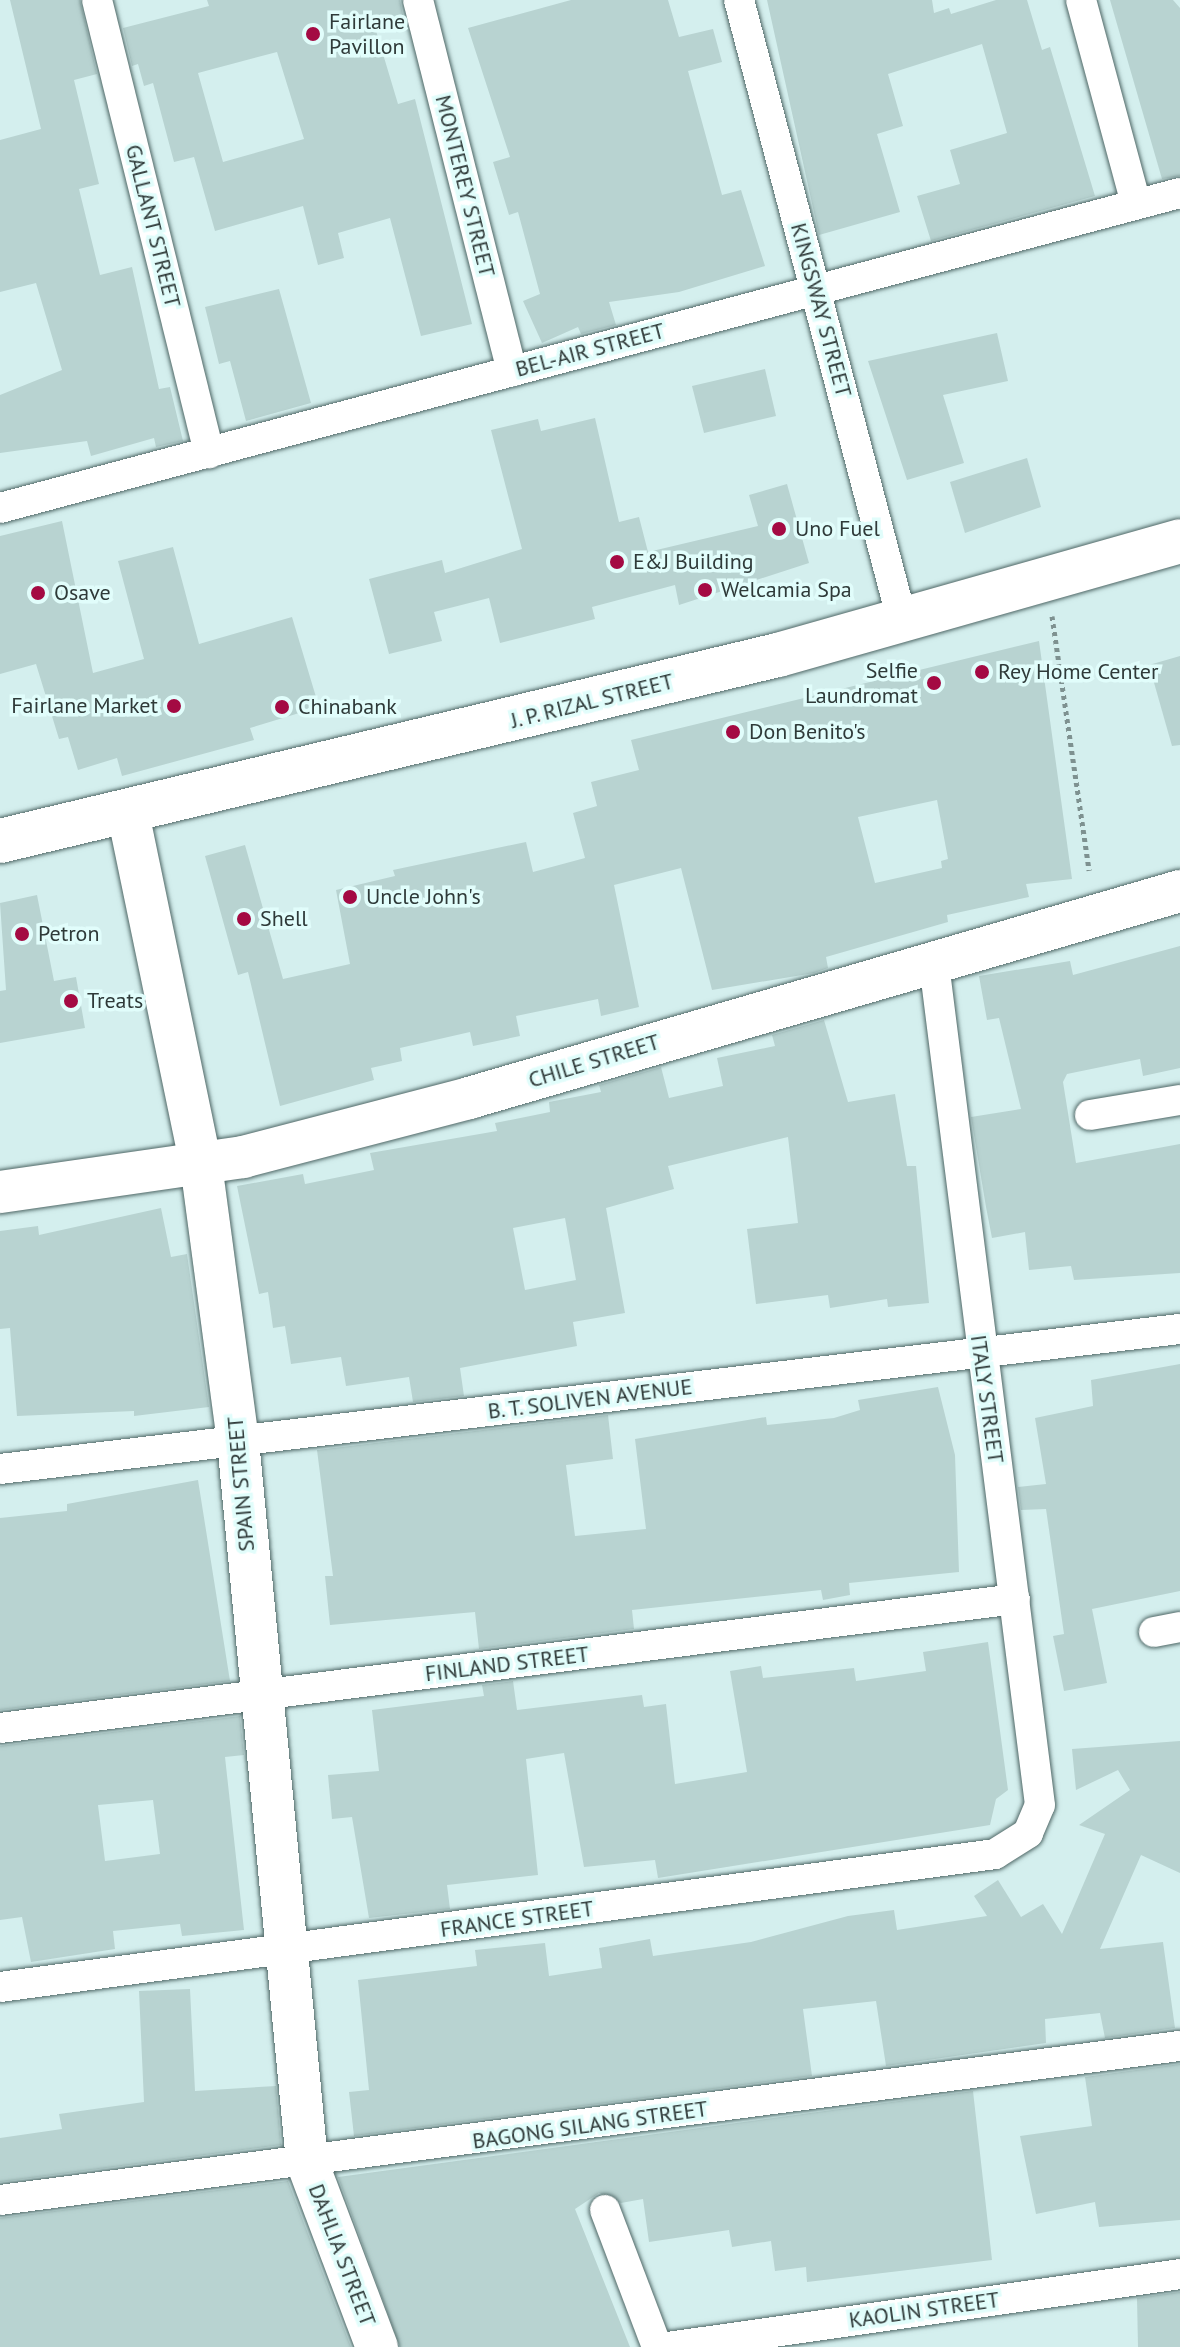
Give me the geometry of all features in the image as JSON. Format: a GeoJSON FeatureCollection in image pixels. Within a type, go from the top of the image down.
{"type":"FeatureCollection","features":[{"type":"Feature","properties":{"kind":"main road","name":"J. P. RIZAL STREET"},"geometry":{"type":"LineString","coordinates":[[1,838],[128,813],[902,620],[1180,541]]}},
{"type":"Feature","properties":{"kind":"street","name":"GALLANT STREET"},"geometry":{"type":"LineString","coordinates":[[97,0],[209,453]]}},
{"type":"Feature","properties":{"kind":"street","name":"MONTEREY STREET"},"geometry":{"type":"LineString","coordinates":[[418,0],[512,371]]}},
{"type":"Feature","properties":{"kind":"street","name":"KINGSWAY STREET"},"geometry":{"type":"LineString","coordinates":[[739,0],[902,620]]}},
{"type":"Feature","properties":{"kind":"street"},"geometry":{"type":"LineString","coordinates":[[1081,0],[1136,204]]}},
{"type":"Feature","properties":{"kind":"street","name":"BEL-AIR STREET"},"geometry":{"type":"LineString","coordinates":[[0,508],[1180,193]]}},
{"type":"Feature","properties":{"kind":"street","name":"SPAIN STREET"},"geometry":{"type":"LineString","coordinates":[[128,813],[201,1164],[238,1441],[259,1695],[307,2162]]}},
{"type":"Feature","properties":{"kind":"street","name":"CHILE STREET"},"geometry":{"type":"LineString","coordinates":[[0,1192],[201,1164],[469,1098],[1180,891]]}},
{"type":"Feature","properties":{"kind":"street","name":"ITALY STREET"},"geometry":{"type":"LineString","coordinates":[[934,963],[980,1353],[1040,1805],[1028,1833]]}},
{"type":"Feature","properties":{"kind":"street"},"geometry":{"type":"LineString","coordinates":[[1090,1115],[1180,1100]]}},
{"type":"Feature","properties":{"kind":"street","name":"B. T. SOLIVEN AVENUE"},"geometry":{"type":"LineString","coordinates":[[0,1469],[1180,1329]]}},
{"type":"Feature","properties":{"kind":"street","name":"FINLAND STREET"},"geometry":{"type":"LineString","coordinates":[[0,1728],[1015,1599]]}},
{"type":"Feature","properties":{"kind":"street","name":"FRANCE STREET"},"geometry":{"type":"LineString","coordinates":[[0,1987],[995,1854],[1028,1833]]}},
{"type":"Feature","properties":{"kind":"street","name":"BAGONG SILANG STREET"},"geometry":{"type":"LineString","coordinates":[[0,2200],[1180,2046]]}},
{"type":"Feature","properties":{"kind":"street","name":"DAHLIA STREET"},"geometry":{"type":"LineString","coordinates":[[307,2162],[377,2347]]}},
{"type":"Feature","properties":{"kind":"street"},"geometry":{"type":"LineString","coordinates":[[605,2210],[657,2347]]}},
{"type":"Feature","properties":{"kind":"street","name":"KAOLIN STREET"},"geometry":{"type":"LineString","coordinates":[[668,2347],[1180,2274]]}},
{"type":"Feature","properties":{"kind":"path"},"geometry":{"type":"LineString","coordinates":[[1047,580],[1089,870]]}},
{"type":"Feature","properties":{"kind":"building"},"geometry":{"type":"Polygon","coordinates":[[[10,0],[80,0],[97,74],[74,80],[99,184],[79,189],[100,275],[132,267],[159,389],[170,387],[183,441],[156,447],[154,438],[91,456],[87,441],[0,453],[0,395],[62,370],[36,283],[0,292],[0,140],[41,129],[10,0]]]}},
{"type":"Feature","properties":{"kind":"building"},"geometry":{"type":"Polygon","coordinates":[[[207,0],[400,0],[403,15],[374,24],[398,104],[415,99],[472,324],[421,336],[390,218],[338,233],[344,258],[318,265],[303,206],[215,231],[194,157],[174,162],[153,83],[144,86],[138,64],[132,66],[123,28],[209,6],[207,0]],[[277,52],[198,73],[223,162],[304,139],[277,52]]]}},
{"type":"Feature","properties":{"kind":"building"},"geometry":{"type":"Polygon","coordinates":[[[571,0],[668,0],[679,37],[713,29],[722,62],[688,71],[722,195],[741,190],[765,266],[679,292],[609,302],[616,325],[581,334],[578,327],[542,343],[523,301],[540,294],[518,212],[509,215],[493,162],[510,157],[468,28],[571,0]]]}},
{"type":"Feature","properties":{"kind":"building"},"geometry":{"type":"Polygon","coordinates":[[[767,0],[932,0],[934,13],[949,8],[951,14],[996,0],[1027,0],[1042,50],[1050,47],[1095,196],[931,241],[917,196],[960,184],[950,150],[1007,133],[982,44],[888,74],[903,126],[877,134],[900,212],[819,235],[767,0]]]}},
{"type":"Feature","properties":{"kind":"building"},"geometry":{"type":"Polygon","coordinates":[[[1110,0],[1173,0],[1180,8],[1180,176],[1162,179],[1110,0]]]}},
{"type":"Feature","properties":{"kind":"building"},"geometry":{"type":"Polygon","coordinates":[[[279,289],[311,403],[246,421],[230,361],[219,364],[205,307],[279,289]]]}},
{"type":"Feature","properties":{"kind":"building"},"geometry":{"type":"Polygon","coordinates":[[[997,333],[1008,381],[943,395],[964,463],[907,480],[868,361],[997,333]]]}},
{"type":"Feature","properties":{"kind":"building"},"geometry":{"type":"Polygon","coordinates":[[[765,369],[776,416],[704,433],[692,386],[765,369]]]}},
{"type":"Feature","properties":{"kind":"building"},"geometry":{"type":"Polygon","coordinates":[[[595,418],[619,522],[639,517],[648,552],[758,526],[749,495],[787,484],[809,563],[679,605],[675,585],[592,607],[595,619],[500,643],[489,598],[434,612],[442,641],[389,654],[369,579],[442,560],[445,573],[522,549],[491,430],[538,419],[541,431],[595,418]]]}},
{"type":"Feature","properties":{"kind":"building"},"geometry":{"type":"Polygon","coordinates":[[[1027,458],[1041,507],[965,533],[950,482],[1027,458]]]}},
{"type":"Feature","properties":{"kind":"building"},"geometry":{"type":"Polygon","coordinates":[[[62,521],[93,673],[144,659],[118,561],[173,547],[199,644],[292,617],[319,707],[250,728],[254,740],[122,776],[117,758],[78,770],[68,737],[59,739],[36,664],[0,674],[0,536],[62,521]]]}},
{"type":"Feature","properties":{"kind":"building"},"geometry":{"type":"Polygon","coordinates":[[[1039,641],[1072,879],[1026,884],[1029,897],[947,915],[948,922],[826,957],[828,968],[814,973],[712,990],[681,868],[614,885],[639,1007],[601,1016],[598,999],[516,1016],[520,1036],[473,1046],[470,1032],[400,1048],[402,1061],[371,1068],[374,1080],[280,1106],[248,972],[238,975],[205,856],[245,845],[283,979],[350,964],[336,890],[395,876],[393,870],[526,842],[533,872],[585,858],[573,813],[597,806],[591,782],[639,770],[631,740],[1039,641]],[[937,800],[858,817],[875,883],[942,868],[941,861],[948,859],[937,800]]]}},
{"type":"Feature","properties":{"kind":"building"},"geometry":{"type":"Polygon","coordinates":[[[1180,656],[1180,745],[1172,746],[1149,665],[1180,656]]]}},
{"type":"Feature","properties":{"kind":"building"},"geometry":{"type":"Polygon","coordinates":[[[37,895],[54,981],[76,977],[85,1028],[0,1043],[0,991],[6,990],[0,903],[37,895]]]}},
{"type":"Feature","properties":{"kind":"building"},"geometry":{"type":"Polygon","coordinates":[[[1180,946],[1180,1068],[1143,1076],[1140,1059],[1067,1074],[1063,1082],[1076,1163],[1180,1144],[1180,1273],[1074,1280],[1071,1266],[1029,1270],[1025,1232],[992,1238],[986,1207],[971,1117],[1021,1109],[999,1018],[987,1020],[979,976],[1070,961],[1073,975],[1180,946]]]}},
{"type":"Feature","properties":{"kind":"building"},"geometry":{"type":"Polygon","coordinates":[[[824,1020],[848,1102],[895,1094],[907,1166],[916,1166],[929,1303],[888,1307],[887,1299],[830,1308],[828,1295],[756,1304],[747,1229],[798,1223],[788,1137],[668,1166],[674,1189],[606,1208],[625,1313],[573,1322],[577,1346],[460,1368],[464,1396],[413,1402],[409,1377],[346,1386],[341,1357],[291,1364],[285,1326],[273,1328],[268,1292],[259,1294],[237,1186],[303,1174],[305,1184],[374,1170],[370,1153],[497,1131],[495,1123],[550,1112],[549,1102],[601,1092],[599,1085],[661,1067],[669,1098],[723,1086],[717,1058],[775,1046],[772,1035],[824,1020]],[[565,1218],[513,1228],[525,1290],[576,1280],[565,1218]]]}},
{"type":"Feature","properties":{"kind":"building"},"geometry":{"type":"Polygon","coordinates":[[[161,1208],[171,1257],[187,1254],[209,1407],[134,1416],[134,1411],[17,1416],[10,1328],[0,1329],[0,1231],[38,1226],[39,1235],[161,1208]]]}},
{"type":"Feature","properties":{"kind":"building"},"geometry":{"type":"Polygon","coordinates":[[[1180,1364],[1180,1591],[1092,1609],[1107,1683],[1064,1691],[1053,1636],[1064,1634],[1046,1509],[1021,1510],[1018,1487],[1046,1484],[1035,1418],[1093,1406],[1091,1380],[1180,1364]]]}},
{"type":"Feature","properties":{"kind":"building"},"geometry":{"type":"Polygon","coordinates":[[[938,1387],[955,1455],[959,1572],[849,1583],[850,1595],[823,1600],[821,1590],[632,1610],[634,1629],[479,1649],[475,1612],[330,1625],[325,1576],[333,1576],[317,1450],[608,1415],[613,1459],[566,1465],[575,1536],[646,1529],[635,1439],[766,1417],[767,1425],[834,1418],[860,1410],[858,1400],[938,1387]]]}},
{"type":"Feature","properties":{"kind":"building"},"geometry":{"type":"Polygon","coordinates":[[[198,1480],[230,1681],[0,1710],[0,1518],[67,1511],[67,1504],[198,1480]]]}},
{"type":"Feature","properties":{"kind":"building"},"geometry":{"type":"Polygon","coordinates":[[[988,1642],[1008,1790],[996,1799],[990,1825],[658,1878],[655,1860],[584,1867],[564,1753],[526,1759],[538,1875],[447,1885],[450,1909],[369,1918],[352,1817],[332,1819],[328,1775],[379,1771],[372,1710],[484,1696],[482,1685],[513,1681],[517,1710],[642,1695],[644,1707],[666,1704],[675,1784],[747,1772],[730,1671],[761,1666],[763,1678],[854,1668],[856,1681],[926,1671],[923,1652],[988,1642]]]}},
{"type":"Feature","properties":{"kind":"building"},"geometry":{"type":"Polygon","coordinates":[[[240,1716],[244,1755],[225,1757],[244,1930],[182,1936],[180,1924],[113,1931],[115,1949],[31,1962],[22,1917],[0,1920],[0,1746],[240,1716]],[[153,1800],[98,1805],[105,1861],[160,1854],[153,1800]]]}},
{"type":"Feature","properties":{"kind":"building"},"geometry":{"type":"Polygon","coordinates":[[[1180,1741],[1180,1873],[1141,1855],[1100,1949],[1163,1942],[1175,2028],[1105,2038],[1100,2013],[1045,2019],[1046,2043],[886,2066],[876,2001],[803,2009],[812,2076],[354,2136],[349,2092],[369,2090],[358,1980],[477,1966],[475,1950],[545,1943],[549,1976],[602,1968],[599,1948],[650,1939],[653,1956],[751,1942],[848,1916],[894,1910],[897,1930],[987,1916],[974,1896],[998,1880],[1021,1917],[1043,1904],[1062,1934],[1105,1834],[1079,1825],[1130,1790],[1118,1770],[1076,1790],[1072,1749],[1180,1741]]]}},
{"type":"Feature","properties":{"kind":"building"},"geometry":{"type":"Polygon","coordinates":[[[190,1989],[195,2091],[276,2086],[281,2145],[0,2182],[0,2138],[62,2129],[59,2114],[144,2102],[139,1991],[190,1989]]]}},
{"type":"Feature","properties":{"kind":"building"},"geometry":{"type":"Polygon","coordinates":[[[1180,2064],[1180,2220],[1099,2227],[1095,2202],[1036,2214],[1020,2136],[1092,2126],[1085,2077],[1180,2064]]]}},
{"type":"Feature","properties":{"kind":"building"},"geometry":{"type":"Polygon","coordinates":[[[973,2091],[992,2260],[807,2282],[806,2267],[775,2271],[771,2241],[732,2247],[729,2230],[649,2242],[643,2199],[621,2203],[599,2193],[575,2209],[630,2347],[400,2347],[338,2177],[973,2091]]]}},
{"type":"Feature","properties":{"kind":"building"},"geometry":{"type":"Polygon","coordinates":[[[288,2181],[351,2347],[0,2347],[0,2218],[288,2181]]]}},
{"type":"Feature","properties":{"kind":"building"},"geometry":{"type":"Polygon","coordinates":[[[1180,2292],[1180,2347],[1138,2347],[1137,2298],[1180,2292]]]}},
{"type":"Feature","properties":{"kind":"place","name":"Fairlane Pavillon"},"geometry":{"type":"Point","coordinates":[313,34]}},
{"type":"Feature","properties":{"kind":"place","name":"Uno Fuel"},"geometry":{"type":"Point","coordinates":[779,529]}},
{"type":"Feature","properties":{"kind":"place","name":"E&J Building"},"geometry":{"type":"Point","coordinates":[617,562]}},
{"type":"Feature","properties":{"kind":"place","name":"Welcamia Spa"},"geometry":{"type":"Point","coordinates":[705,590]}},
{"type":"Feature","properties":{"kind":"place","name":"Osave"},"geometry":{"type":"Point","coordinates":[38,593]}},
{"type":"Feature","properties":{"kind":"place","name":"Rey Home Center"},"geometry":{"type":"Point","coordinates":[982,672]}},
{"type":"Feature","properties":{"kind":"place","name":"Selfie Laundromat"},"geometry":{"type":"Point","coordinates":[934,683]}},
{"type":"Feature","properties":{"kind":"place","name":"Fairlane Market"},"geometry":{"type":"Point","coordinates":[174,706]}},
{"type":"Feature","properties":{"kind":"place","name":"Chinabank"},"geometry":{"type":"Point","coordinates":[282,707]}},
{"type":"Feature","properties":{"kind":"place","name":"Don Benito's"},"geometry":{"type":"Point","coordinates":[733,732]}},
{"type":"Feature","properties":{"kind":"place","name":"Uncle John's"},"geometry":{"type":"Point","coordinates":[350,897]}},
{"type":"Feature","properties":{"kind":"place","name":"Shell"},"geometry":{"type":"Point","coordinates":[244,919]}},
{"type":"Feature","properties":{"kind":"place","name":"Petron"},"geometry":{"type":"Point","coordinates":[22,934]}},
{"type":"Feature","properties":{"kind":"place","name":"Treats"},"geometry":{"type":"Point","coordinates":[71,1001]}}]}
